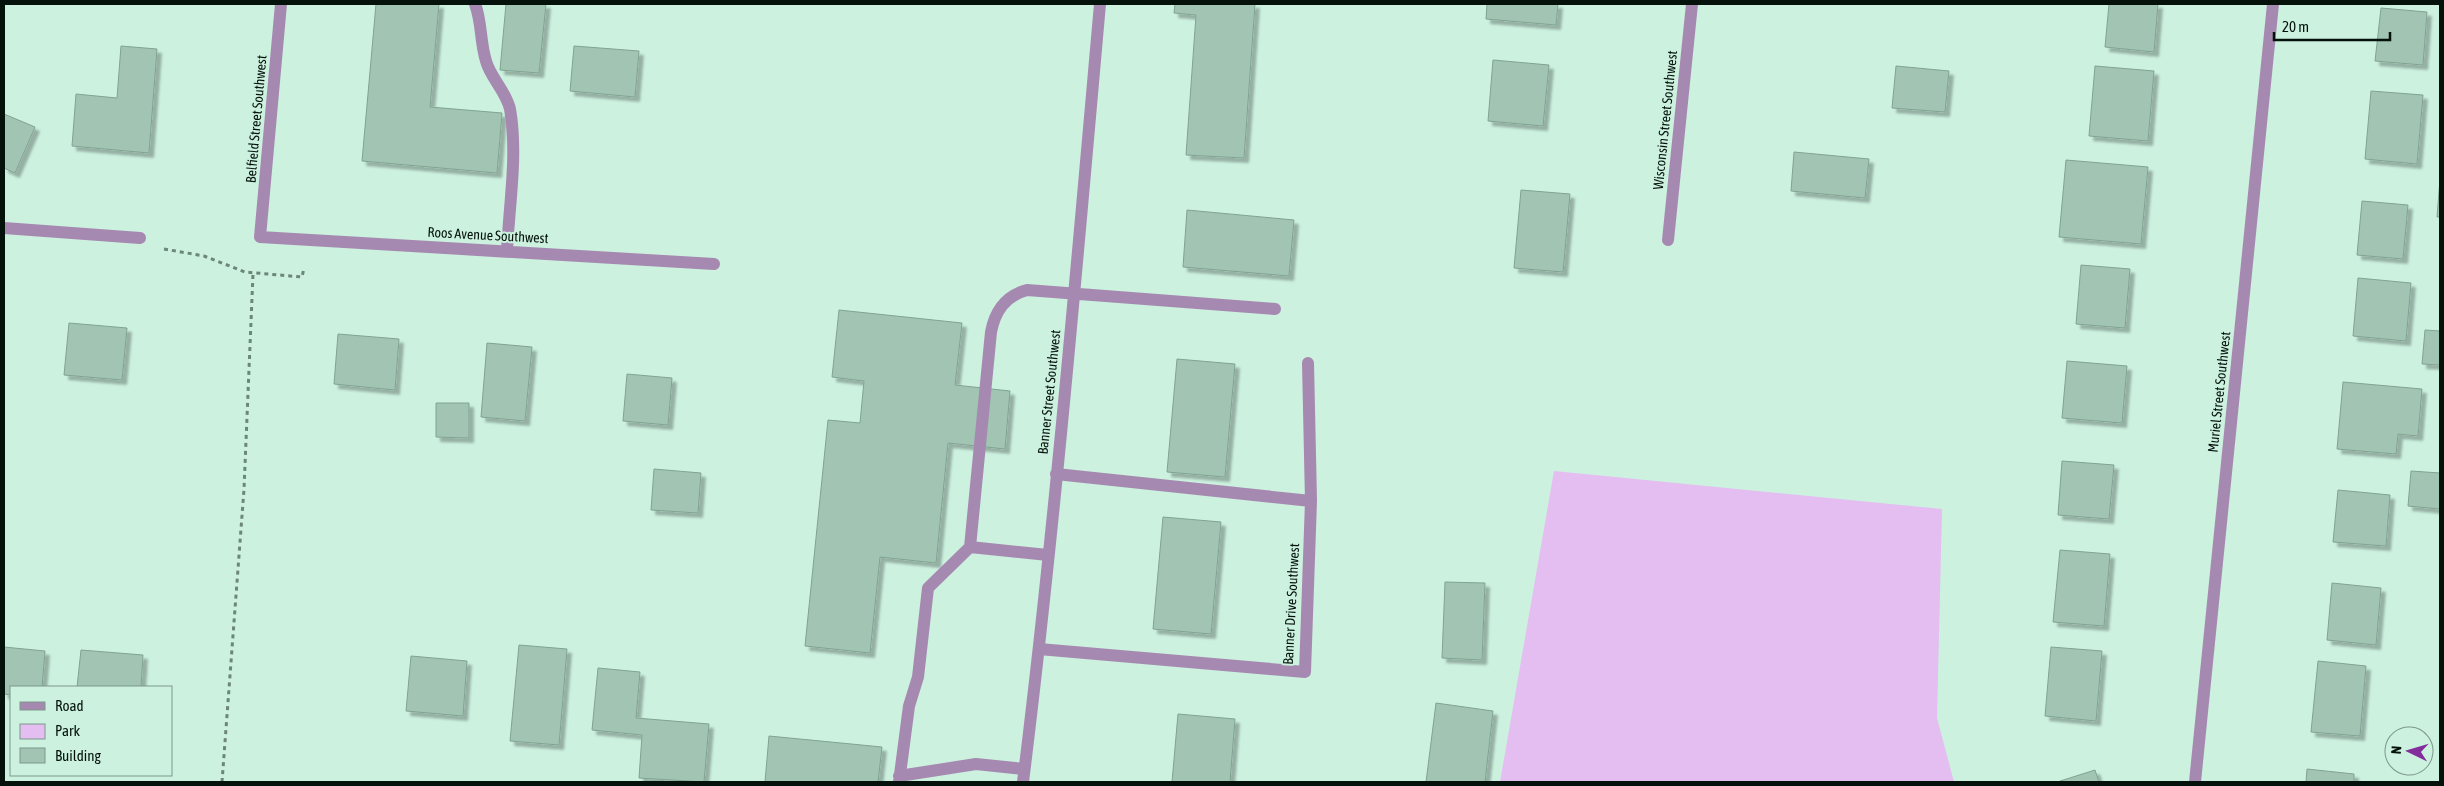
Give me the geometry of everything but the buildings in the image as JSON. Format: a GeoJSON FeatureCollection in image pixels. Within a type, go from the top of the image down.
{"type":"FeatureCollection","features":[{"type":"Feature","properties":{"kind":"street","name":"Belfield Street Southwest"},"geometry":{"type":"LineString","coordinates":[[260,237],[281,4]]}},
{"type":"Feature","properties":{"kind":"street"},"geometry":{"type":"LineString","coordinates":[[475,4],[480,16],[486,62],[498,81],[510,107],[513,140],[506,251]]}},
{"type":"Feature","properties":{"kind":"street","name":"Banner Street Southwest"},"geometry":{"type":"LineString","coordinates":[[1023,782],[1039,649],[1100,4]]}},
{"type":"Feature","properties":{"kind":"street","name":"Wisconsin Street Southwest"},"geometry":{"type":"LineString","coordinates":[[1668,240],[1692,4]]}},
{"type":"Feature","properties":{"kind":"street","name":"Muriel Street Southwest"},"geometry":{"type":"LineString","coordinates":[[2195,782],[2273,4]]}},
{"type":"Feature","properties":{"kind":"street"},"geometry":{"type":"LineString","coordinates":[[4,228],[140,238]]}},
{"type":"Feature","properties":{"kind":"street","name":"Roos Avenue Southwest"},"geometry":{"type":"LineString","coordinates":[[260,237],[714,264]]}},
{"type":"Feature","properties":{"kind":"street"},"geometry":{"type":"LineString","coordinates":[[1024,769],[976,764],[899,779],[909,706],[918,677],[928,588],[970,547],[993,321],[1002,304],[1022,292],[1074,292],[1275,309]]}},
{"type":"Feature","properties":{"kind":"street","name":"Banner Drive Southwest"},"geometry":{"type":"LineString","coordinates":[[1039,649],[1305,672],[1311,501],[1308,363]]}},
{"type":"Feature","properties":{"kind":"street"},"geometry":{"type":"LineString","coordinates":[[1056,474],[1311,501]]}},
{"type":"Feature","properties":{"kind":"street"},"geometry":{"type":"LineString","coordinates":[[970,547],[1048,555]]}},
{"type":"Feature","properties":{"kind":"path"},"geometry":{"type":"LineString","coordinates":[[140,238],[161,248],[204,256],[237,270],[253,274],[302,277],[304,268]]}},
{"type":"Feature","properties":{"kind":"path"},"geometry":{"type":"LineString","coordinates":[[222,782],[244,488],[253,274]]}},
{"type":"Feature","properties":{"kind":"green space"},"geometry":{"type":"Polygon","coordinates":[[[1554,471],[1942,509],[1937,718],[1954,782],[1500,782],[1554,471]]]}}]}
